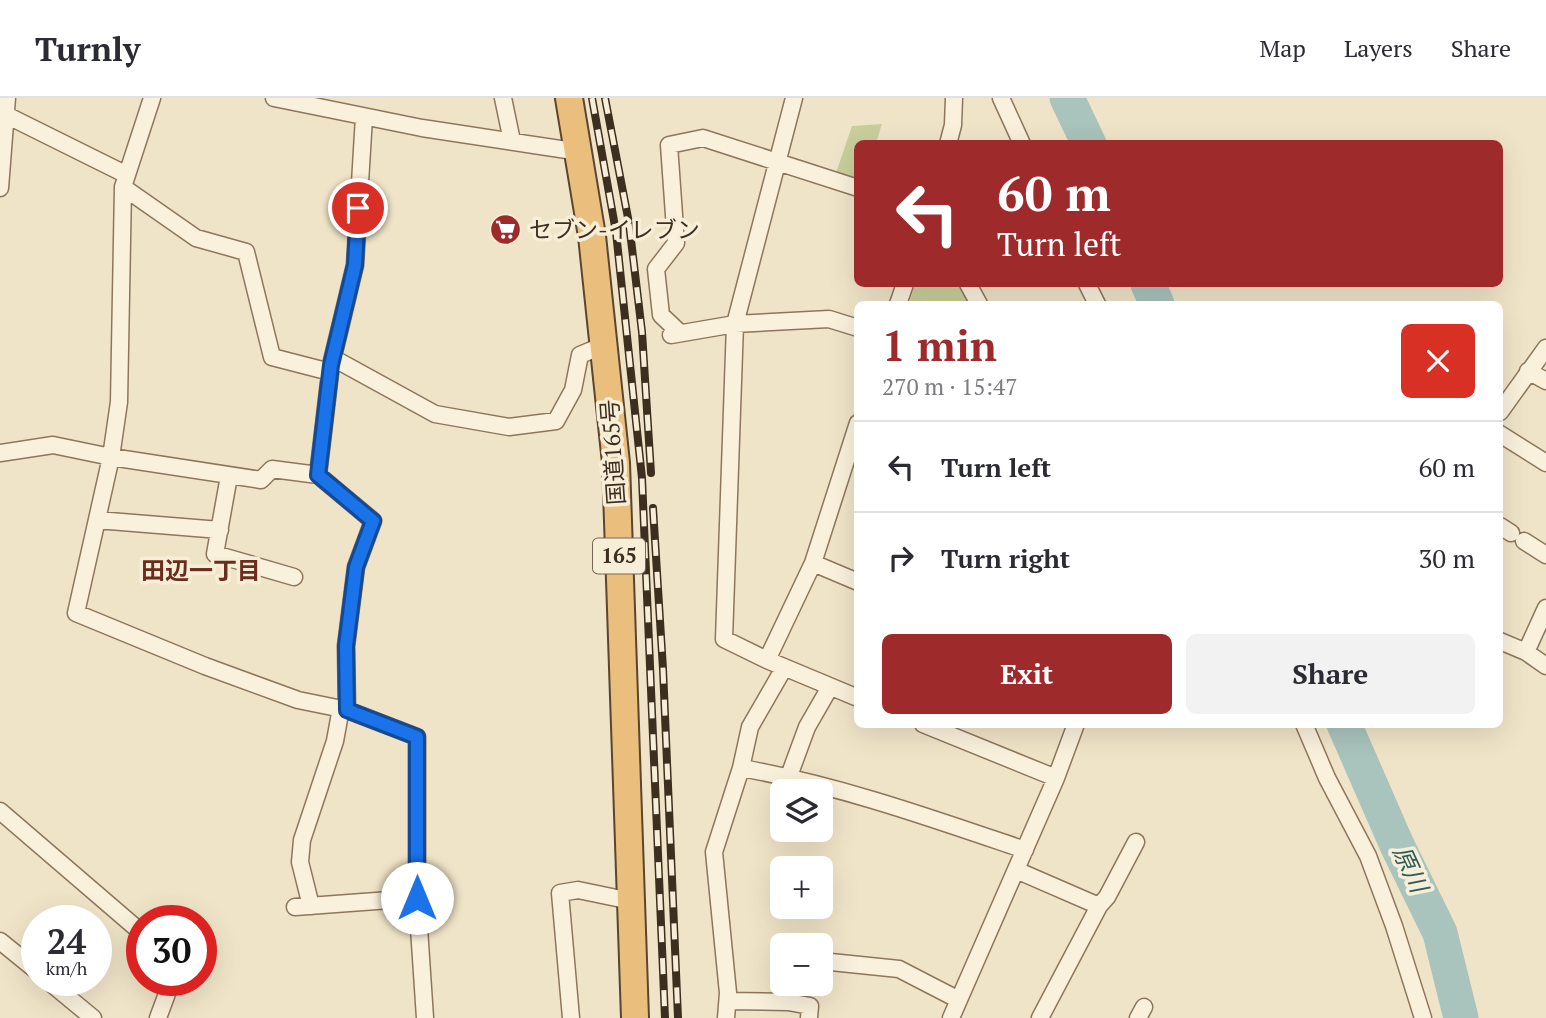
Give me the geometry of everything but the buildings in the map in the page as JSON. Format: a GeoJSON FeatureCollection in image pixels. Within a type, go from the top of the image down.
{"type":"FeatureCollection","features":[{"type":"Feature","properties":{"kind":"highway","name":"国道165号"},"geometry":{"type":"LineString","coordinates":[[569,98],[592,236],[616,463],[635,1018]]}},
{"type":"Feature","properties":{"kind":"street"},"geometry":{"type":"LineString","coordinates":[[152,98],[125,181],[119,402],[111,457],[76,613],[228,675],[298,700],[344,709],[417,737],[417,898],[425,1018]]}},
{"type":"Feature","properties":{"kind":"street"},"geometry":{"type":"LineString","coordinates":[[274,98],[364,117],[580,152]]}},
{"type":"Feature","properties":{"kind":"street"},"geometry":{"type":"LineString","coordinates":[[503,98],[512,141]]}},
{"type":"Feature","properties":{"kind":"street"},"geometry":{"type":"LineString","coordinates":[[794,98],[735,324],[724,639],[854,696]]}},
{"type":"Feature","properties":{"kind":"street"},"geometry":{"type":"LineString","coordinates":[[949,140],[953,125],[954,98]]}},
{"type":"Feature","properties":{"kind":"street"},"geometry":{"type":"LineString","coordinates":[[1001,98],[1020,140]]}},
{"type":"Feature","properties":{"kind":"street"},"geometry":{"type":"LineString","coordinates":[[0,188],[4,108],[125,181],[196,238],[246,252],[272,356],[331,365],[435,414],[509,427],[556,421],[573,390],[580,355],[604,345]]}},
{"type":"Feature","properties":{"kind":"street"},"geometry":{"type":"LineString","coordinates":[[318,475],[331,365],[355,265],[364,117]]}},
{"type":"Feature","properties":{"kind":"street"},"geometry":{"type":"LineString","coordinates":[[854,187],[703,138],[669,145],[676,243],[656,269],[661,315],[676,334],[735,324],[830,319],[854,327]]}},
{"type":"Feature","properties":{"kind":"street"},"geometry":{"type":"LineString","coordinates":[[1503,408],[1546,348]]}},
{"type":"Feature","properties":{"kind":"street"},"geometry":{"type":"LineString","coordinates":[[1528,371],[1546,381]]}},
{"type":"Feature","properties":{"kind":"street"},"geometry":{"type":"LineString","coordinates":[[767,660],[813,563],[854,435]]}},
{"type":"Feature","properties":{"kind":"street"},"geometry":{"type":"LineString","coordinates":[[1503,436],[1546,463]]}},
{"type":"Feature","properties":{"kind":"street"},"geometry":{"type":"LineString","coordinates":[[0,453],[53,445],[111,457],[261,480],[272,469],[318,475],[373,521],[356,567],[346,646],[344,709],[302,840],[300,862],[303,906],[417,898]]}},
{"type":"Feature","properties":{"kind":"street"},"geometry":{"type":"LineString","coordinates":[[229,476],[215,554],[294,578]]}},
{"type":"Feature","properties":{"kind":"street"},"geometry":{"type":"LineString","coordinates":[[97,520],[220,530]]}},
{"type":"Feature","properties":{"kind":"street"},"geometry":{"type":"LineString","coordinates":[[1512,533],[1546,555]]}},
{"type":"Feature","properties":{"kind":"street"},"geometry":{"type":"LineString","coordinates":[[813,563],[854,580]]}},
{"type":"Feature","properties":{"kind":"street"},"geometry":{"type":"LineString","coordinates":[[1526,652],[1546,608]]}},
{"type":"Feature","properties":{"kind":"street"},"geometry":{"type":"LineString","coordinates":[[1503,642],[1526,652],[1546,666]]}},
{"type":"Feature","properties":{"kind":"street"},"geometry":{"type":"LineString","coordinates":[[726,1018],[728,1001],[714,852],[741,768],[750,727],[785,668]]}},
{"type":"Feature","properties":{"kind":"street"},"geometry":{"type":"LineString","coordinates":[[789,776],[807,727],[830,687]]}},
{"type":"Feature","properties":{"kind":"street"},"geometry":{"type":"LineString","coordinates":[[933,728],[1056,778]]}},
{"type":"Feature","properties":{"kind":"street"},"geometry":{"type":"LineString","coordinates":[[951,1018],[1056,778],[1075,728]]}},
{"type":"Feature","properties":{"kind":"street"},"geometry":{"type":"LineString","coordinates":[[1306,728],[1327,778],[1368,856],[1423,1018]]}},
{"type":"Feature","properties":{"kind":"street"},"geometry":{"type":"LineString","coordinates":[[741,768],[789,776],[915,812],[1025,850]]}},
{"type":"Feature","properties":{"kind":"street"},"geometry":{"type":"LineString","coordinates":[[0,811],[126,919]]}},
{"type":"Feature","properties":{"kind":"street"},"geometry":{"type":"LineString","coordinates":[[1040,1018],[1136,842]]}},
{"type":"Feature","properties":{"kind":"street"},"geometry":{"type":"LineString","coordinates":[[1016,870],[1099,906]]}},
{"type":"Feature","properties":{"kind":"street"},"geometry":{"type":"LineString","coordinates":[[571,1018],[560,893],[578,890],[631,901]]}},
{"type":"Feature","properties":{"kind":"street"},"geometry":{"type":"LineString","coordinates":[[0,941],[21,958]]}},
{"type":"Feature","properties":{"kind":"street"},"geometry":{"type":"LineString","coordinates":[[833,962],[899,969],[959,1000]]}},
{"type":"Feature","properties":{"kind":"street"},"geometry":{"type":"LineString","coordinates":[[66,996],[93,1018]]}},
{"type":"Feature","properties":{"kind":"street"},"geometry":{"type":"LineString","coordinates":[[158,1018],[166,996]]}},
{"type":"Feature","properties":{"kind":"street"},"geometry":{"type":"LineString","coordinates":[[788,996],[788,1002]]}},
{"type":"Feature","properties":{"kind":"street"},"geometry":{"type":"LineString","coordinates":[[728,1001],[788,1002],[810,1006],[809,1018]]}},
{"type":"Feature","properties":{"kind":"green space"},"geometry":{"type":"Polygon","coordinates":[[[882,124],[877,140],[854,140],[854,179],[836,173],[852,126],[882,124]]]}},
{"type":"Feature","properties":{"kind":"green space"},"geometry":{"type":"Polygon","coordinates":[[[914,287],[961,287],[969,301],[910,301],[914,287]]]}},
{"type":"Feature","properties":{"kind":"waterway","name":"原川"},"geometry":{"type":"LineString","coordinates":[[1067,98],[1087,140]]}},
{"type":"Feature","properties":{"kind":"waterway","name":"原川"},"geometry":{"type":"LineString","coordinates":[[1149,287],[1156,301]]}},
{"type":"Feature","properties":{"kind":"waterway","name":"原川"},"geometry":{"type":"LineString","coordinates":[[1346,728],[1396,843],[1440,933],[1461,1018]]}},
{"type":"Feature","properties":{"kind":"railway"},"geometry":{"type":"LineString","coordinates":[[592,98],[616,232],[642,478],[665,1018]]}},
{"type":"Feature","properties":{"kind":"railway"},"geometry":{"type":"LineString","coordinates":[[605,98],[629,223],[642,332],[651,473]]}},
{"type":"Feature","properties":{"kind":"railway"},"geometry":{"type":"LineString","coordinates":[[653,508],[663,669],[678,1018]]}},
{"type":"Feature","properties":{"kind":"place","name":"セブン-イレブン"},"geometry":{"type":"Point","coordinates":[506,230]}},
{"type":"Feature","properties":{"kind":"district","name":"田辺一丁目"},"geometry":{"type":"Point","coordinates":[201,571]}},
{"type":"Feature","properties":{"kind":"route"},"geometry":{"type":"LineString","coordinates":[[358,208],[355,265],[331,365],[318,475],[373,521],[356,567],[346,646],[347,710],[417,737],[417,898]]}}]}
